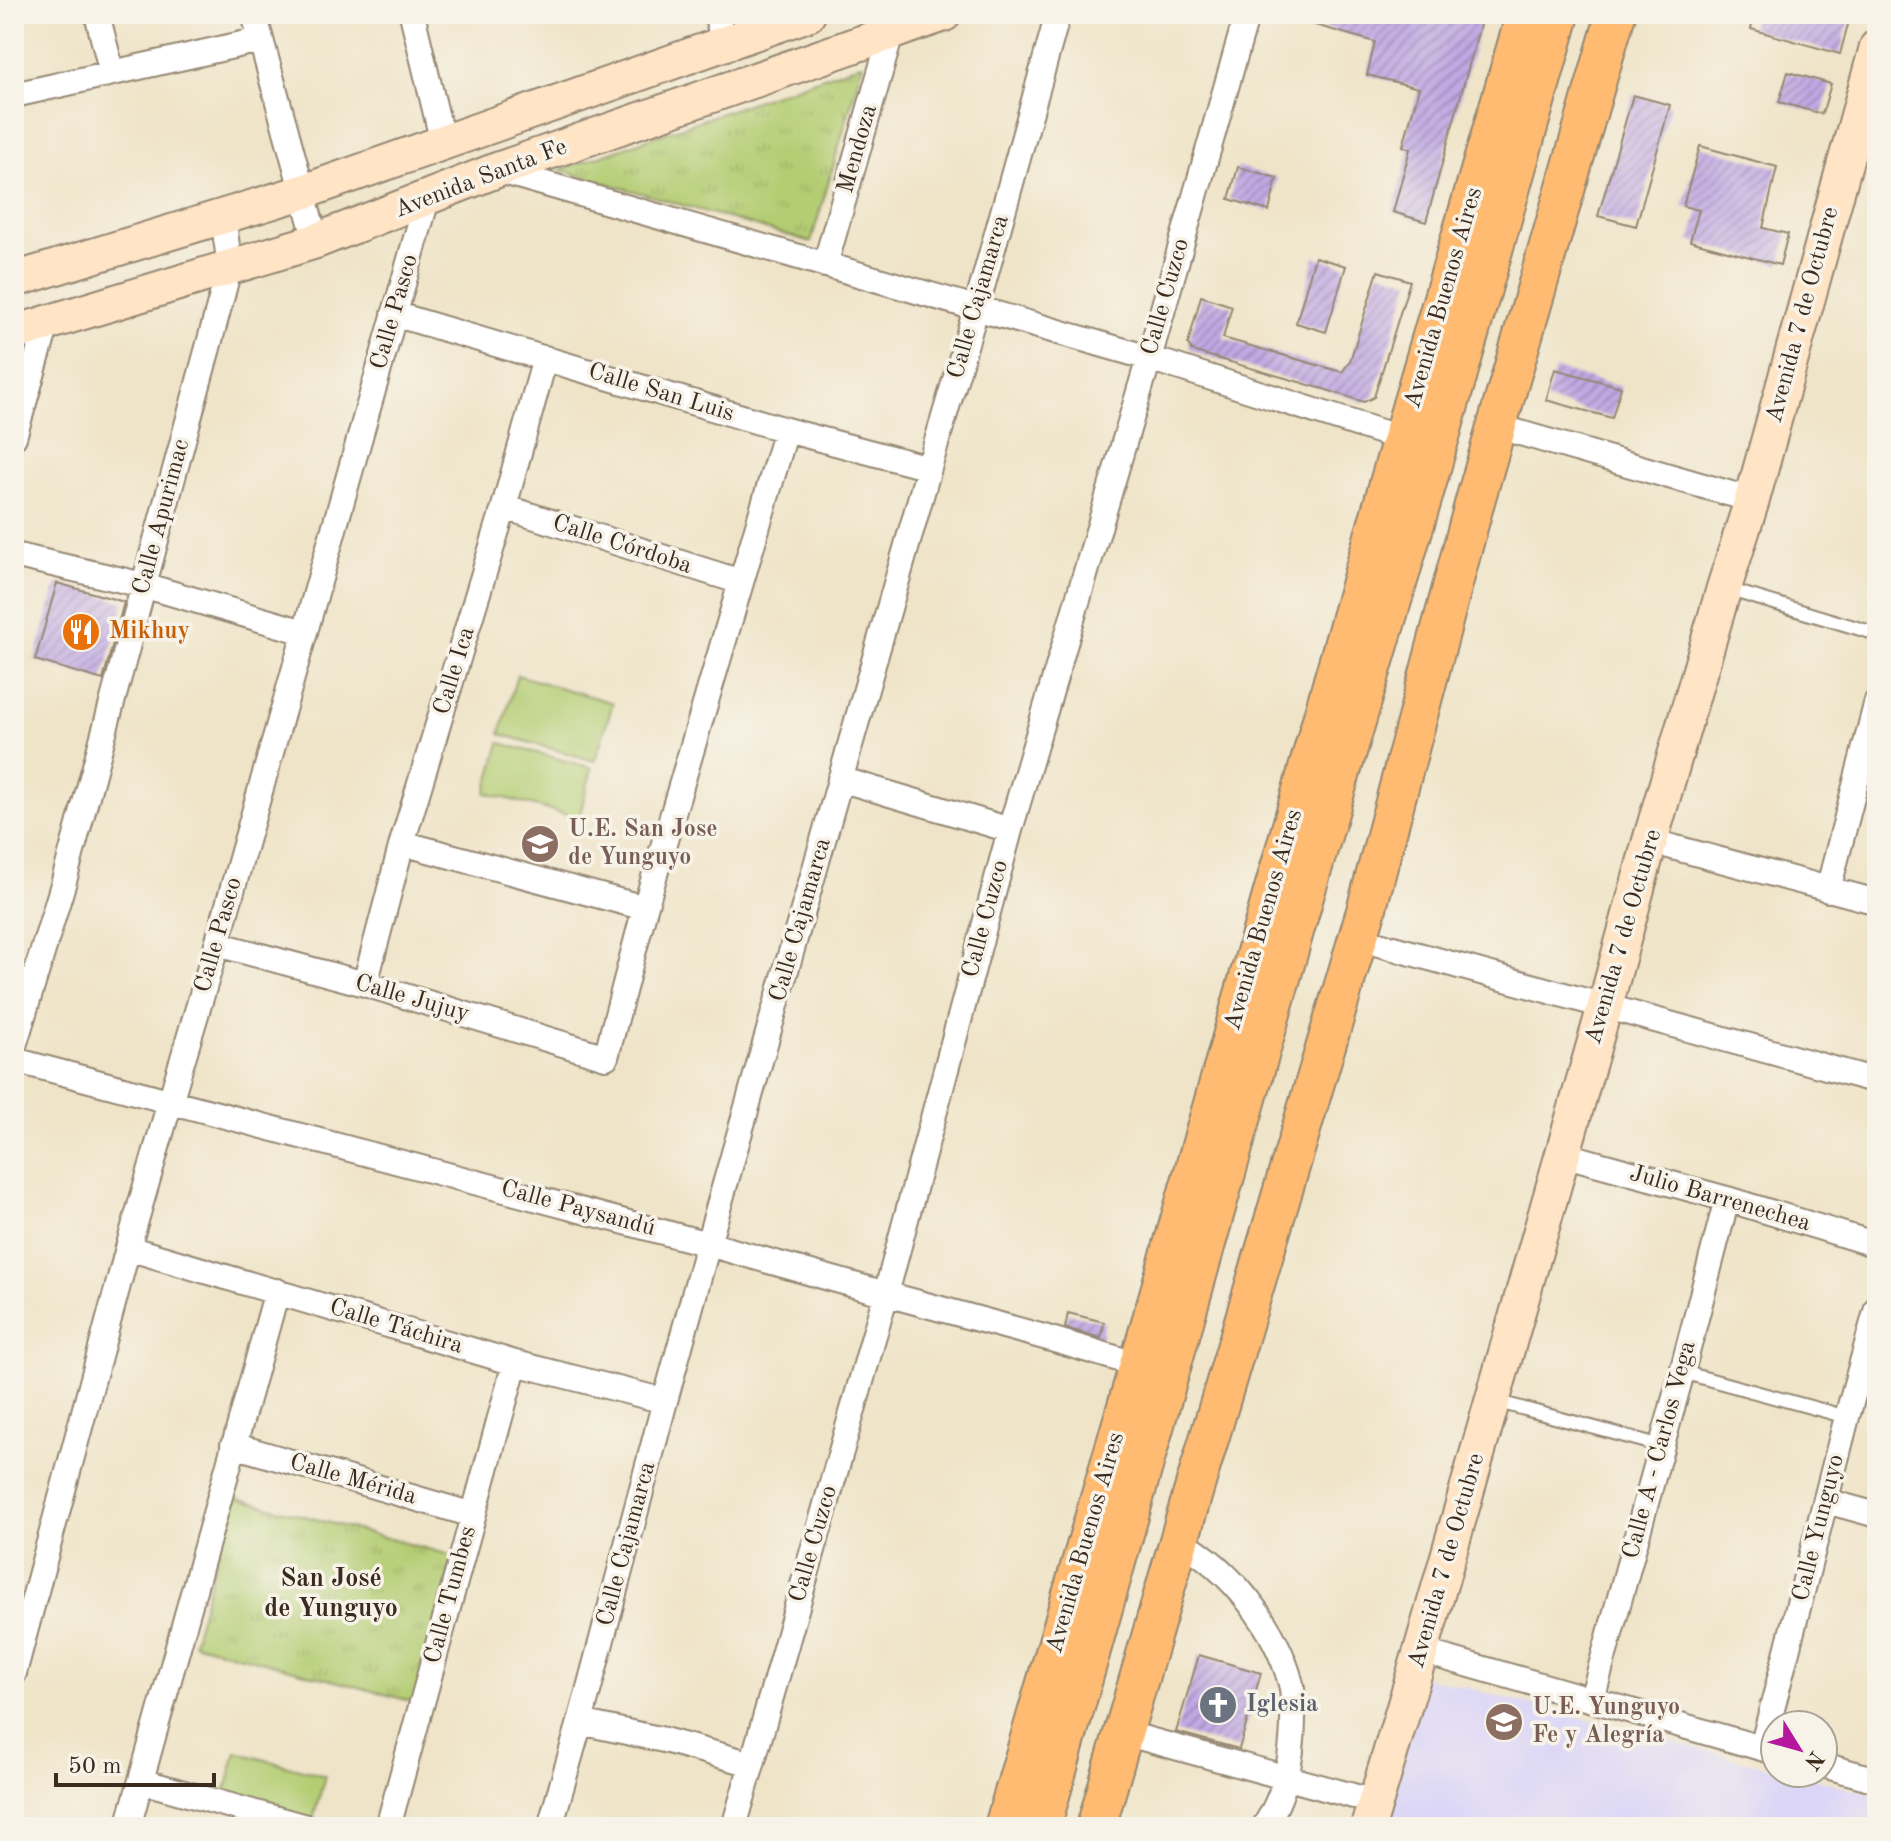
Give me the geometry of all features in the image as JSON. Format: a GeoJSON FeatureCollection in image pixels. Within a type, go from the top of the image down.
{"type":"FeatureCollection","features":[{"type":"Feature","properties":{"kind":"highway","name":"Avenida Buenos Aires"},"geometry":{"type":"LineString","coordinates":[[1038,1827],[1301,896],[1557,14]]}},
{"type":"Feature","properties":{"kind":"highway"},"geometry":{"type":"LineString","coordinates":[[1064,1827],[1582,14]]}},
{"type":"Feature","properties":{"kind":"main road","name":"Avenida Santa Fe"},"geometry":{"type":"LineString","coordinates":[[14,280],[223,218],[443,143],[720,29],[808,14]]}},
{"type":"Feature","properties":{"kind":"main road","name":"Avenida Santa Fe"},"geometry":{"type":"LineString","coordinates":[[14,333],[316,241],[497,170],[944,14]]}},
{"type":"Feature","properties":{"kind":"main road","name":"Avenida Buenos Aires"},"geometry":{"type":"LineString","coordinates":[[1004,1827],[1526,14]]}},
{"type":"Feature","properties":{"kind":"main road"},"geometry":{"type":"LineString","coordinates":[[1096,1827],[1357,938],[1496,426],[1616,14]]}},
{"type":"Feature","properties":{"kind":"main road","name":"Avenida 7 de Octubre"},"geometry":{"type":"LineString","coordinates":[[1371,1814],[1421,1651],[1650,841],[1752,500],[1877,47]]}},
{"type":"Feature","properties":{"kind":"street"},"geometry":{"type":"LineString","coordinates":[[97,14],[112,73]]}},
{"type":"Feature","properties":{"kind":"street"},"geometry":{"type":"LineString","coordinates":[[254,14],[316,241]]}},
{"type":"Feature","properties":{"kind":"street"},"geometry":{"type":"LineString","coordinates":[[412,14],[443,143]]}},
{"type":"Feature","properties":{"kind":"street","name":"Calle Cajamarca"},"geometry":{"type":"LineString","coordinates":[[550,1827],[708,1244],[1058,14]]}},
{"type":"Feature","properties":{"kind":"street","name":"Calle Cuzco"},"geometry":{"type":"LineString","coordinates":[[734,1827],[886,1294],[1010,830],[1247,14]]}},
{"type":"Feature","properties":{"kind":"street","name":"Mendoza"},"geometry":{"type":"LineString","coordinates":[[825,265],[891,34]]}},
{"type":"Feature","properties":{"kind":"street"},"geometry":{"type":"LineString","coordinates":[[14,95],[260,40]]}},
{"type":"Feature","properties":{"kind":"street"},"geometry":{"type":"LineString","coordinates":[[497,170],[1149,358],[1403,439]]}},
{"type":"Feature","properties":{"kind":"street","name":"Calle Pasco"},"geometry":{"type":"LineString","coordinates":[[14,1673],[24,1596],[217,944],[427,199]]}},
{"type":"Feature","properties":{"kind":"street","name":"Calle Apurimac"},"geometry":{"type":"LineString","coordinates":[[14,1046],[64,881],[230,266],[223,218]]}},
{"type":"Feature","properties":{"kind":"street","name":"Calle San Luis"},"geometry":{"type":"LineString","coordinates":[[394,314],[786,430],[929,468]]}},
{"type":"Feature","properties":{"kind":"street"},"geometry":{"type":"LineString","coordinates":[[14,437],[47,324]]}},
{"type":"Feature","properties":{"kind":"street","name":"Calle Ica"},"geometry":{"type":"LineString","coordinates":[[365,984],[402,843],[504,507],[545,358]]}},
{"type":"Feature","properties":{"kind":"street"},"geometry":{"type":"LineString","coordinates":[[1496,426],[1752,500]]}},
{"type":"Feature","properties":{"kind":"street"},"geometry":{"type":"LineString","coordinates":[[402,843],[645,908],[786,430]]}},
{"type":"Feature","properties":{"kind":"street","name":"Calle Córdoba"},"geometry":{"type":"LineString","coordinates":[[504,507],[741,582]]}},
{"type":"Feature","properties":{"kind":"street"},"geometry":{"type":"LineString","coordinates":[[14,555],[143,585],[304,632]]}},
{"type":"Feature","properties":{"kind":"street"},"geometry":{"type":"LineString","coordinates":[[1828,890],[1877,701]]}},
{"type":"Feature","properties":{"kind":"street"},"geometry":{"type":"LineString","coordinates":[[840,779],[1010,830]]}},
{"type":"Feature","properties":{"kind":"street"},"geometry":{"type":"LineString","coordinates":[[1650,841],[1877,902]]}},
{"type":"Feature","properties":{"kind":"street","name":"Calle Jujuy"},"geometry":{"type":"LineString","coordinates":[[217,944],[365,984],[606,1057],[645,908]]}},
{"type":"Feature","properties":{"kind":"street"},"geometry":{"type":"LineString","coordinates":[[1357,938],[1877,1081]]}},
{"type":"Feature","properties":{"kind":"street","name":"Calle Paysandú"},"geometry":{"type":"LineString","coordinates":[[14,1060],[708,1244],[1139,1365]]}},
{"type":"Feature","properties":{"kind":"street","name":"Julio Barrenechea"},"geometry":{"type":"LineString","coordinates":[[1562,1154],[1727,1199],[1877,1245]]}},
{"type":"Feature","properties":{"kind":"street","name":"Calle A - Carlos Vega"},"geometry":{"type":"LineString","coordinates":[[1592,1699],[1727,1199]]}},
{"type":"Feature","properties":{"kind":"street","name":"Calle Táchira"},"geometry":{"type":"LineString","coordinates":[[128,1248],[515,1363],[665,1401]]}},
{"type":"Feature","properties":{"kind":"street"},"geometry":{"type":"LineString","coordinates":[[128,1827],[277,1291]]}},
{"type":"Feature","properties":{"kind":"street","name":"Calle Yunguyo"},"geometry":{"type":"LineString","coordinates":[[1778,1709],[1826,1501],[1877,1308]]}},
{"type":"Feature","properties":{"kind":"street","name":"Calle Tumbes"},"geometry":{"type":"LineString","coordinates":[[388,1827],[515,1363]]}},
{"type":"Feature","properties":{"kind":"street","name":"Calle Mérida"},"geometry":{"type":"LineString","coordinates":[[233,1445],[473,1515]]}},
{"type":"Feature","properties":{"kind":"street"},"geometry":{"type":"LineString","coordinates":[[1826,1501],[1877,1515]]}},
{"type":"Feature","properties":{"kind":"street"},"geometry":{"type":"LineString","coordinates":[[1179,1540],[1226,1575],[1249,1603],[1276,1642],[1292,1686],[1294,1732],[1287,1778],[1264,1827]]}},
{"type":"Feature","properties":{"kind":"street"},"geometry":{"type":"LineString","coordinates":[[1421,1651],[1759,1747]]}},
{"type":"Feature","properties":{"kind":"street"},"geometry":{"type":"LineString","coordinates":[[580,1722],[664,1740],[752,1764]]}},
{"type":"Feature","properties":{"kind":"street"},"geometry":{"type":"LineString","coordinates":[[1124,1733],[1287,1778],[1371,1814]]}},
{"type":"Feature","properties":{"kind":"street"},"geometry":{"type":"LineString","coordinates":[[1839,1769],[1877,1780]]}},
{"type":"Feature","properties":{"kind":"street"},"geometry":{"type":"LineString","coordinates":[[141,1781],[306,1827]]}},
{"type":"Feature","properties":{"kind":"lane"},"geometry":{"type":"LineString","coordinates":[[1724,588],[1877,634]]}},
{"type":"Feature","properties":{"kind":"lane"},"geometry":{"type":"LineString","coordinates":[[1682,1372],[1847,1417]]}},
{"type":"Feature","properties":{"kind":"lane"},"geometry":{"type":"LineString","coordinates":[[1492,1400],[1662,1446]]}},
{"type":"Feature","properties":{"kind":"shaded area","name":"U.E. Yunguyo Fe y Alegría"},"geometry":{"type":"Polygon","coordinates":[[[1422,1676],[1759,1765],[1759,1789],[1839,1789],[1839,1785],[1877,1795],[1877,1827],[1382,1827],[1422,1676]]]}},
{"type":"Feature","properties":{"kind":"green space"},"geometry":{"type":"Polygon","coordinates":[[[863,63],[811,242],[560,170],[863,63]]]}},
{"type":"Feature","properties":{"kind":"green space"},"geometry":{"type":"Polygon","coordinates":[[[517,675],[613,703],[595,761],[500,734],[517,675]]]}},
{"type":"Feature","properties":{"kind":"green space"},"geometry":{"type":"Polygon","coordinates":[[[500,743],[592,768],[579,818],[486,793],[500,743]]]}},
{"type":"Feature","properties":{"kind":"green space"},"geometry":{"type":"Polygon","coordinates":[[[233,1497],[454,1556],[414,1702],[193,1643],[233,1497]]]}},
{"type":"Feature","properties":{"kind":"green space"},"geometry":{"type":"Polygon","coordinates":[[[236,1752],[325,1776],[311,1827],[222,1805],[236,1752]]]}},
{"type":"Feature","properties":{"kind":"building"},"geometry":{"type":"Polygon","coordinates":[[[1294,14],[1483,14],[1426,222],[1393,212],[1410,149],[1403,146],[1419,88],[1367,75],[1375,42],[1294,19],[1294,14]]]}},
{"type":"Feature","properties":{"kind":"building"},"geometry":{"type":"Polygon","coordinates":[[[1755,14],[1851,14],[1840,54],[1751,29],[1755,14]]]}},
{"type":"Feature","properties":{"kind":"building"},"geometry":{"type":"Polygon","coordinates":[[[1788,72],[1831,84],[1822,114],[1779,102],[1788,72]]]}},
{"type":"Feature","properties":{"kind":"building"},"geometry":{"type":"Polygon","coordinates":[[[1633,95],[1670,105],[1636,226],[1598,216],[1633,95]]]}},
{"type":"Feature","properties":{"kind":"building"},"geometry":{"type":"Polygon","coordinates":[[[1700,146],[1777,167],[1763,228],[1788,234],[1780,265],[1690,241],[1699,210],[1683,206],[1700,146]]]}},
{"type":"Feature","properties":{"kind":"building"},"geometry":{"type":"Polygon","coordinates":[[[1238,167],[1277,178],[1269,211],[1229,199],[1238,167]]]}},
{"type":"Feature","properties":{"kind":"building"},"geometry":{"type":"Polygon","coordinates":[[[1315,257],[1346,266],[1326,332],[1296,323],[1315,257]]]}},
{"type":"Feature","properties":{"kind":"building"},"geometry":{"type":"Polygon","coordinates":[[[1378,271],[1410,281],[1374,397],[1364,402],[1192,351],[1188,344],[1201,296],[1232,306],[1223,338],[1342,372],[1350,361],[1378,271]]]}},
{"type":"Feature","properties":{"kind":"building"},"geometry":{"type":"Polygon","coordinates":[[[1555,369],[1621,387],[1612,418],[1546,400],[1555,369]]]}},
{"type":"Feature","properties":{"kind":"building","name":"Mikhuy"},"geometry":{"type":"Polygon","coordinates":[[[57,583],[124,602],[103,680],[35,660],[57,583]]]}},
{"type":"Feature","properties":{"kind":"building"},"geometry":{"type":"Polygon","coordinates":[[[1068,1313],[1104,1322],[1101,1338],[1065,1328],[1068,1313]]]}},
{"type":"Feature","properties":{"kind":"building","name":"Iglesia"},"geometry":{"type":"Polygon","coordinates":[[[1199,1655],[1261,1673],[1239,1749],[1176,1732],[1199,1655]]]}},
{"type":"Feature","properties":{"kind":"place","name":"Mikhuy"},"geometry":{"type":"Point","coordinates":[81,632]}},
{"type":"Feature","properties":{"kind":"place","name":"U.E. San Jose de Yunguyo"},"geometry":{"type":"Point","coordinates":[540,844]}},
{"type":"Feature","properties":{"kind":"place","name":"Iglesia"},"geometry":{"type":"Point","coordinates":[1218,1705]}},
{"type":"Feature","properties":{"kind":"place","name":"U.E. Yunguyo Fe y Alegría"},"geometry":{"type":"Point","coordinates":[1504,1722]}},
{"type":"Feature","properties":{"kind":"district","name":"San José de Yunguyo"},"geometry":{"type":"Point","coordinates":[331,1594]}}]}
